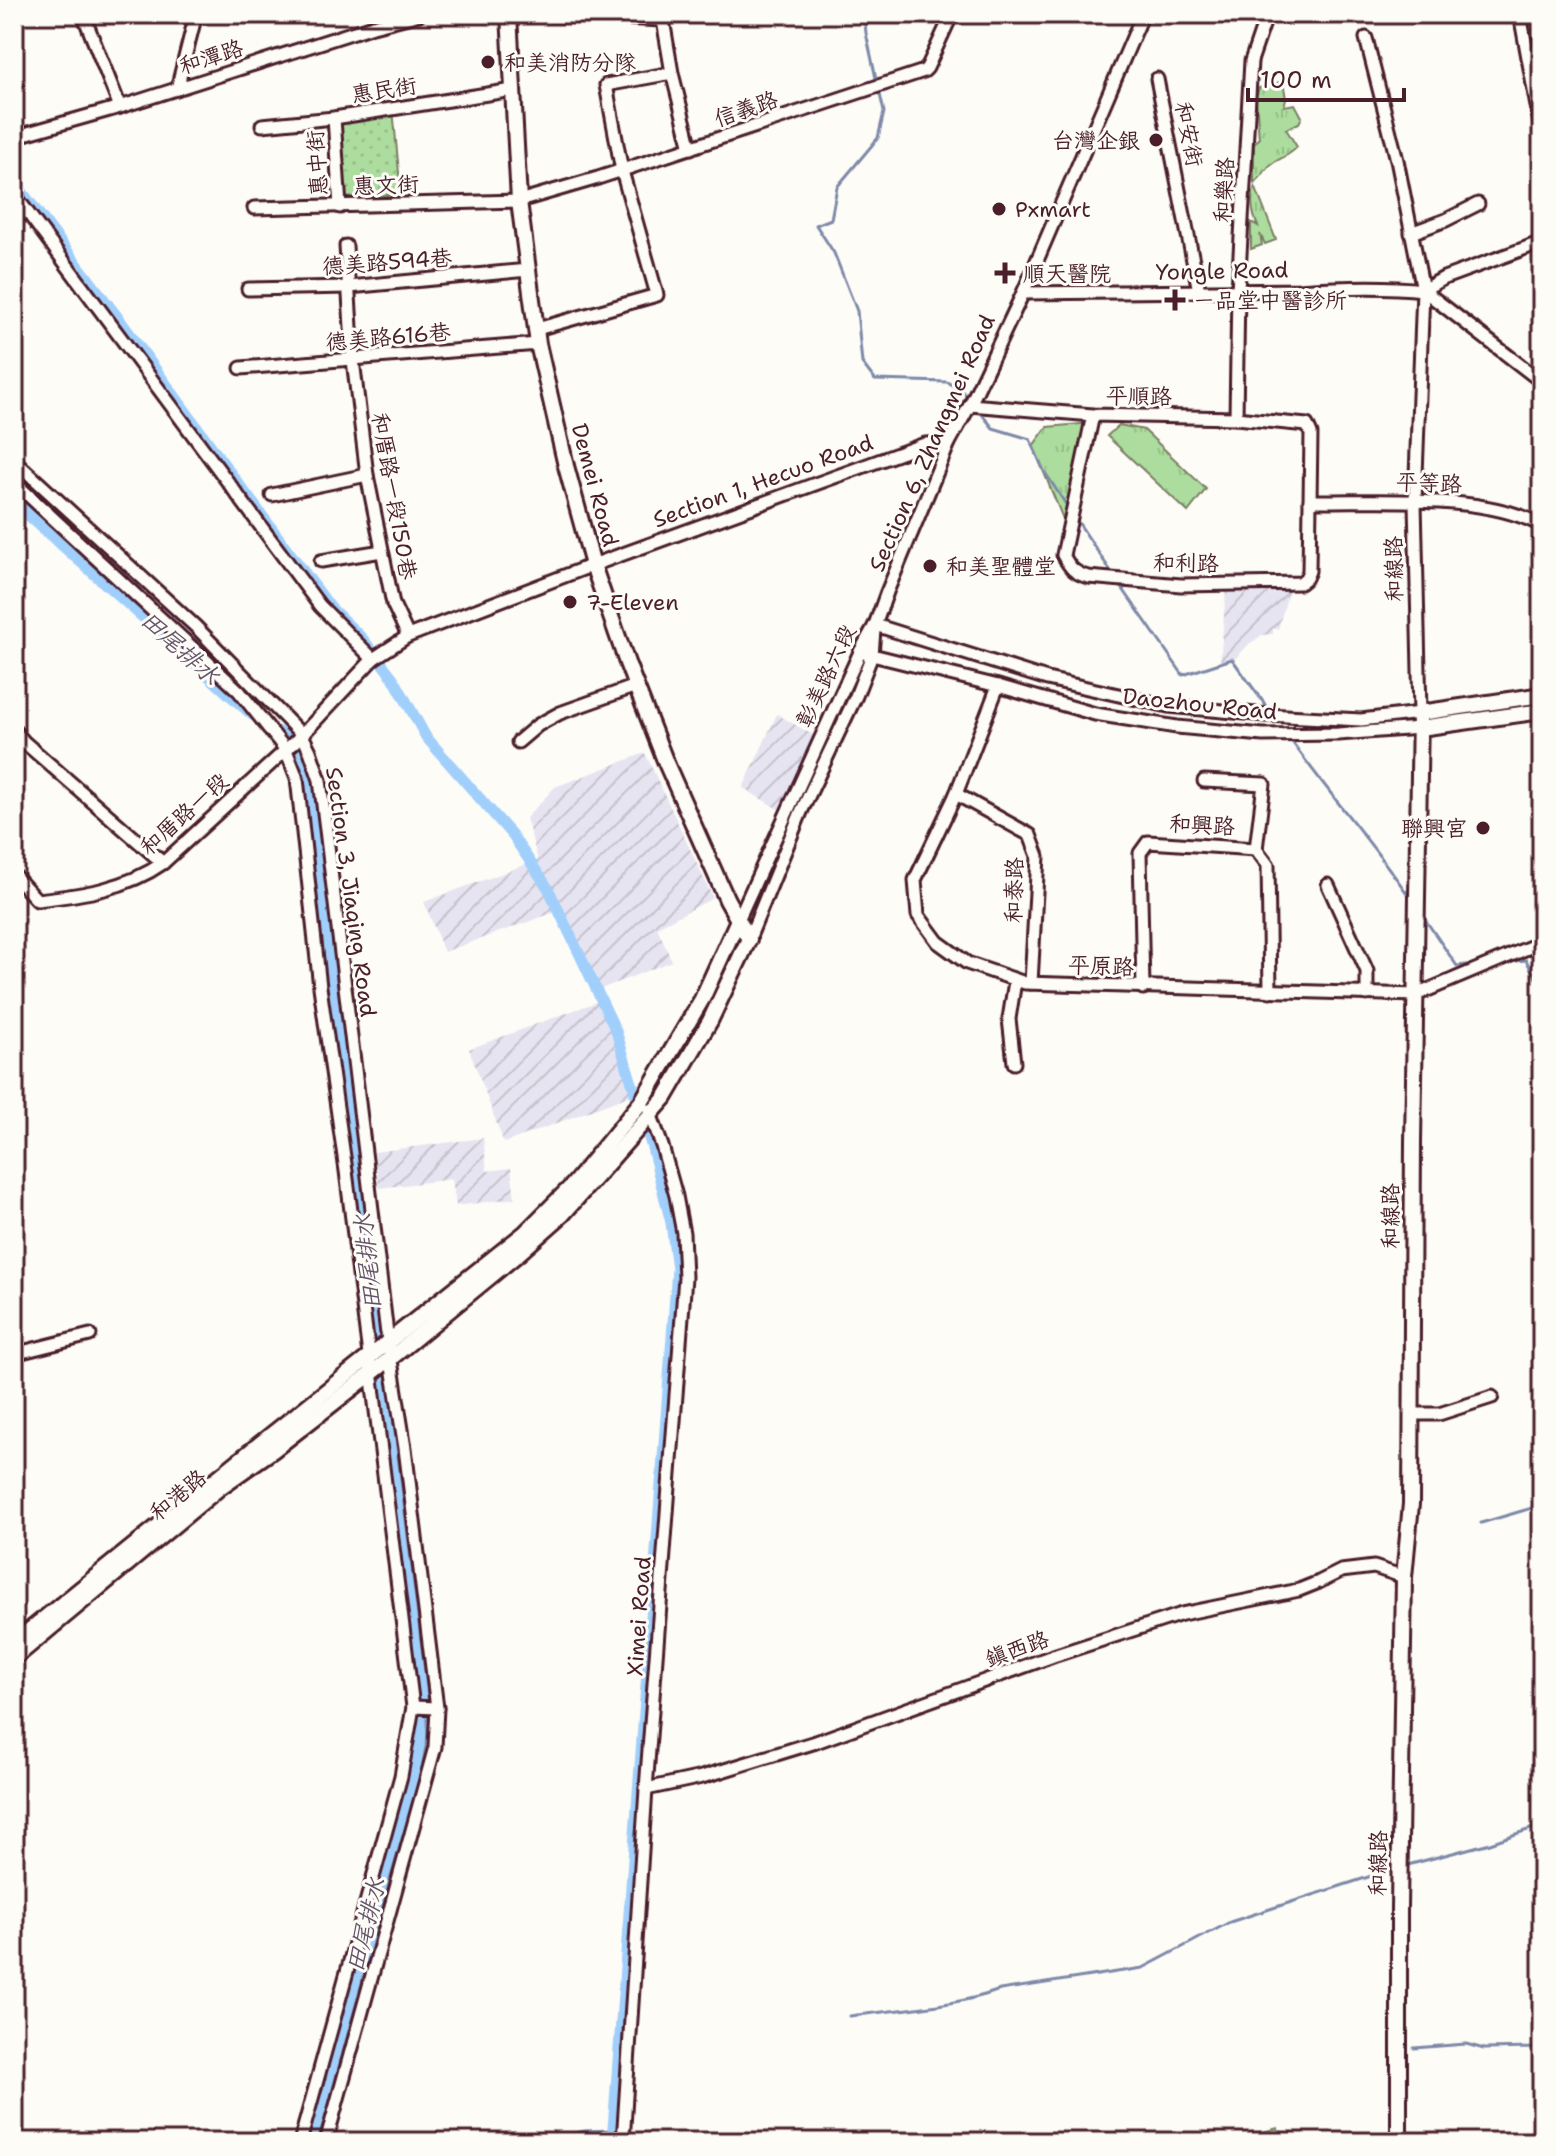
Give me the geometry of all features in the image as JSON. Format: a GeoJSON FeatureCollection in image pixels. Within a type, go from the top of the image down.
{"type":"FeatureCollection","features":[{"type":"Feature","properties":{"kind":"main road","name":"Demei Road"},"geometry":{"type":"LineString","coordinates":[[507,14],[519,201],[528,270],[538,344],[566,466],[593,565],[636,686],[666,763],[727,900],[749,939]]}},
{"type":"Feature","properties":{"kind":"main road","name":"Daozhou Road"},"geometry":{"type":"LineString","coordinates":[[1420,721],[1542,695]]}},
{"type":"Feature","properties":{"kind":"main road","name":"Daozhou Road"},"geometry":{"type":"LineString","coordinates":[[1420,721],[1542,711]]}},
{"type":"Feature","properties":{"kind":"main road","name":"和線路"},"geometry":{"type":"LineString","coordinates":[[1399,2142],[1399,1908],[1404,1577],[1411,1504],[1420,721]]}},
{"type":"Feature","properties":{"kind":"main road","name":"彰美路六段"},"geometry":{"type":"LineString","coordinates":[[645,1105],[738,920]]}},
{"type":"Feature","properties":{"kind":"main road","name":"彰美路六段"},"geometry":{"type":"LineString","coordinates":[[645,1105],[665,1098],[710,1021],[749,939]]}},
{"type":"Feature","properties":{"kind":"main road"},"geometry":{"type":"LineString","coordinates":[[694,1012],[710,1021]]}},
{"type":"Feature","properties":{"kind":"main road","name":"和港路"},"geometry":{"type":"LineString","coordinates":[[14,1658],[220,1487],[273,1450],[525,1233],[636,1120],[645,1105]]}},
{"type":"Feature","properties":{"kind":"main road","name":"和港路"},"geometry":{"type":"LineString","coordinates":[[14,1643],[251,1451],[379,1358]]}},
{"type":"Feature","properties":{"kind":"street"},"geometry":{"type":"LineString","coordinates":[[83,14],[120,107]]}},
{"type":"Feature","properties":{"kind":"street"},"geometry":{"type":"LineString","coordinates":[[177,89],[196,14]]}},
{"type":"Feature","properties":{"kind":"street","name":"和潭路"},"geometry":{"type":"LineString","coordinates":[[14,137],[177,89],[373,20],[420,14]]}},
{"type":"Feature","properties":{"kind":"street"},"geometry":{"type":"LineString","coordinates":[[463,14],[507,14]]}},
{"type":"Feature","properties":{"kind":"street"},"geometry":{"type":"LineString","coordinates":[[539,14],[662,17],[691,148]]}},
{"type":"Feature","properties":{"kind":"street","name":"信義路"},"geometry":{"type":"LineString","coordinates":[[519,201],[622,171],[924,71],[952,14]]}},
{"type":"Feature","properties":{"kind":"street","name":"Section 6, Zhangmei Road"},"geometry":{"type":"LineString","coordinates":[[875,625],[949,443],[1023,293],[1143,14]]}},
{"type":"Feature","properties":{"kind":"street","name":"和樂路"},"geometry":{"type":"LineString","coordinates":[[1236,418],[1238,290],[1251,61],[1267,14]]}},
{"type":"Feature","properties":{"kind":"street"},"geometry":{"type":"LineString","coordinates":[[1520,14],[1542,134]]}},
{"type":"Feature","properties":{"kind":"street","name":"和線路"},"geometry":{"type":"LineString","coordinates":[[1366,38],[1397,160],[1423,290],[1415,502],[1420,721]]}},
{"type":"Feature","properties":{"kind":"street"},"geometry":{"type":"LineString","coordinates":[[537,329],[657,295],[622,171],[606,85],[672,73]]}},
{"type":"Feature","properties":{"kind":"street","name":"和安街"},"geometry":{"type":"LineString","coordinates":[[1157,79],[1199,291]]}},
{"type":"Feature","properties":{"kind":"street","name":"惠民街"},"geometry":{"type":"LineString","coordinates":[[262,125],[334,118],[513,90]]}},
{"type":"Feature","properties":{"kind":"street","name":"惠中街"},"geometry":{"type":"LineString","coordinates":[[334,118],[340,207]]}},
{"type":"Feature","properties":{"kind":"street"},"geometry":{"type":"LineString","coordinates":[[14,194],[18,206],[320,606],[373,659],[299,738]]}},
{"type":"Feature","properties":{"kind":"street","name":"惠文街"},"geometry":{"type":"LineString","coordinates":[[254,208],[519,201]]}},
{"type":"Feature","properties":{"kind":"street"},"geometry":{"type":"LineString","coordinates":[[1411,233],[1478,204]]}},
{"type":"Feature","properties":{"kind":"street"},"geometry":{"type":"LineString","coordinates":[[1542,242],[1444,278],[1423,290],[1542,382]]}},
{"type":"Feature","properties":{"kind":"street","name":"和厝路一段150巷"},"geometry":{"type":"LineString","coordinates":[[346,246],[353,360],[367,475],[393,604],[408,636]]}},
{"type":"Feature","properties":{"kind":"street","name":"德美路594巷"},"geometry":{"type":"LineString","coordinates":[[248,289],[349,287],[528,270]]}},
{"type":"Feature","properties":{"kind":"street","name":"Yongle Road"},"geometry":{"type":"LineString","coordinates":[[1023,293],[1334,287],[1423,290]]}},
{"type":"Feature","properties":{"kind":"street","name":"德美路616巷"},"geometry":{"type":"LineString","coordinates":[[241,368],[538,344]]}},
{"type":"Feature","properties":{"kind":"street","name":"平順路"},"geometry":{"type":"LineString","coordinates":[[970,405],[1093,415],[1236,418],[1307,425]]}},
{"type":"Feature","properties":{"kind":"street","name":"和利路"},"geometry":{"type":"LineString","coordinates":[[1093,415],[1063,555],[1069,567],[1075,573],[1088,577],[1181,585],[1300,583],[1306,578],[1309,571],[1311,434],[1307,425]]}},
{"type":"Feature","properties":{"kind":"street","name":"Section 1, Hecuo Road"},"geometry":{"type":"LineString","coordinates":[[373,659],[408,636],[593,565],[925,444],[949,443]]}},
{"type":"Feature","properties":{"kind":"street","name":"Section 3, Jiaqing Road"},"geometry":{"type":"LineString","coordinates":[[14,460],[195,626],[310,751],[320,780],[379,1358]]}},
{"type":"Feature","properties":{"kind":"street"},"geometry":{"type":"LineString","coordinates":[[272,495],[367,475]]}},
{"type":"Feature","properties":{"kind":"street","name":"Section 3, Jiaqing Road"},"geometry":{"type":"LineString","coordinates":[[14,482],[239,691],[286,750],[297,778],[320,987],[346,1171],[379,1358]]}},
{"type":"Feature","properties":{"kind":"street","name":"平等路"},"geometry":{"type":"LineString","coordinates":[[1310,501],[1483,506],[1513,512],[1542,526]]}},
{"type":"Feature","properties":{"kind":"street"},"geometry":{"type":"LineString","coordinates":[[321,561],[382,551]]}},
{"type":"Feature","properties":{"kind":"street","name":"彰美路六段"},"geometry":{"type":"LineString","coordinates":[[749,939],[801,812],[856,696],[875,625]]}},
{"type":"Feature","properties":{"kind":"street","name":"Daozhou Road"},"geometry":{"type":"LineString","coordinates":[[875,625],[1047,679],[1168,706],[1267,715],[1420,721]]}},
{"type":"Feature","properties":{"kind":"street","name":"彰美路六段"},"geometry":{"type":"LineString","coordinates":[[738,920],[866,654]]}},
{"type":"Feature","properties":{"kind":"street","name":"Daozhou Road"},"geometry":{"type":"LineString","coordinates":[[866,654],[998,686],[1095,714],[1177,727],[1263,735],[1338,734],[1420,721]]}},
{"type":"Feature","properties":{"kind":"street"},"geometry":{"type":"LineString","coordinates":[[518,742],[538,725],[560,713],[636,686]]}},
{"type":"Feature","properties":{"kind":"street","name":"平原路"},"geometry":{"type":"LineString","coordinates":[[998,686],[956,794],[915,880],[918,915],[938,942],[967,963],[1015,981],[1031,983],[1416,995],[1542,942]]}},
{"type":"Feature","properties":{"kind":"street"},"geometry":{"type":"LineString","coordinates":[[14,730],[163,863]]}},
{"type":"Feature","properties":{"kind":"street","name":"和厝路一段"},"geometry":{"type":"LineString","coordinates":[[14,875],[37,900],[76,896],[145,875],[163,863],[299,738]]}},
{"type":"Feature","properties":{"kind":"street"},"geometry":{"type":"LineString","coordinates":[[1204,781],[1264,784],[1256,849]]}},
{"type":"Feature","properties":{"kind":"street","name":"和泰路"},"geometry":{"type":"LineString","coordinates":[[956,794],[1030,835],[1038,856],[1031,983]]}},
{"type":"Feature","properties":{"kind":"street","name":"和興路"},"geometry":{"type":"LineString","coordinates":[[1143,988],[1140,853],[1148,842],[1256,849],[1268,865],[1270,991]]}},
{"type":"Feature","properties":{"kind":"street"},"geometry":{"type":"LineString","coordinates":[[1328,885],[1367,971],[1367,994]]}},
{"type":"Feature","properties":{"kind":"street"},"geometry":{"type":"LineString","coordinates":[[1014,1063],[1009,1019],[1015,981]]}},
{"type":"Feature","properties":{"kind":"street","name":"Ximei Road"},"geometry":{"type":"LineString","coordinates":[[623,2142],[685,1277],[683,1233],[676,1196],[645,1105]]}},
{"type":"Feature","properties":{"kind":"street"},"geometry":{"type":"LineString","coordinates":[[14,1354],[90,1335]]}},
{"type":"Feature","properties":{"kind":"street"},"geometry":{"type":"LineString","coordinates":[[300,2142],[401,1776],[413,1707],[379,1358]]}},
{"type":"Feature","properties":{"kind":"street"},"geometry":{"type":"LineString","coordinates":[[326,2142],[435,1747],[437,1708],[405,1448],[379,1358]]}},
{"type":"Feature","properties":{"kind":"street"},"geometry":{"type":"LineString","coordinates":[[1412,1414],[1439,1414],[1492,1397]]}},
{"type":"Feature","properties":{"kind":"street","name":"鎮西路"},"geometry":{"type":"LineString","coordinates":[[646,1789],[702,1777],[816,1742],[1053,1656],[1182,1614],[1299,1590],[1341,1571],[1374,1567],[1404,1577]]}},
{"type":"Feature","properties":{"kind":"street"},"geometry":{"type":"LineString","coordinates":[[413,1707],[437,1708]]}},
{"type":"Feature","properties":{"kind":"shaded area"},"geometry":{"type":"Polygon","coordinates":[[[1528,14],[1542,14],[1542,58],[1534,49],[1528,32],[1528,14]]]}},
{"type":"Feature","properties":{"kind":"shaded area"},"geometry":{"type":"Polygon","coordinates":[[[1226,590],[1289,590],[1278,629],[1273,629],[1273,634],[1262,635],[1236,658],[1220,664],[1226,590]]]}},
{"type":"Feature","properties":{"kind":"shaded area"},"geometry":{"type":"Polygon","coordinates":[[[777,714],[818,738],[783,812],[743,788],[777,714]]]}},
{"type":"Feature","properties":{"kind":"shaded area"},"geometry":{"type":"Polygon","coordinates":[[[645,753],[713,898],[657,927],[672,961],[598,990],[561,910],[444,952],[424,902],[538,860],[526,818],[555,787],[645,753]]]}},
{"type":"Feature","properties":{"kind":"shaded area"},"geometry":{"type":"Polygon","coordinates":[[[599,1001],[634,1094],[504,1143],[469,1049],[599,1001]]]}},
{"type":"Feature","properties":{"kind":"shaded area"},"geometry":{"type":"Polygon","coordinates":[[[483,1138],[487,1171],[511,1168],[515,1198],[456,1206],[452,1179],[379,1188],[374,1152],[483,1138]]]}},
{"type":"Feature","properties":{"kind":"green space"},"geometry":{"type":"Polygon","coordinates":[[[1283,81],[1284,106],[1295,104],[1302,117],[1299,123],[1286,129],[1297,147],[1270,165],[1254,183],[1254,143],[1259,139],[1256,97],[1259,88],[1283,81]]]}},
{"type":"Feature","properties":{"kind":"green space"},"geometry":{"type":"Polygon","coordinates":[[[393,109],[401,194],[345,198],[340,119],[393,109]]]}},
{"type":"Feature","properties":{"kind":"green space"},"geometry":{"type":"Polygon","coordinates":[[[1255,186],[1276,240],[1265,244],[1260,234],[1262,245],[1251,249],[1251,222],[1258,226],[1252,206],[1255,186]]]}},
{"type":"Feature","properties":{"kind":"green space"},"geometry":{"type":"Polygon","coordinates":[[[1092,423],[1066,526],[1033,446],[1047,427],[1092,423]]]}},
{"type":"Feature","properties":{"kind":"green space"},"geometry":{"type":"Polygon","coordinates":[[[1119,425],[1144,430],[1206,489],[1188,512],[1107,436],[1119,425]]]}},
{"type":"Feature","properties":{"kind":"green space"},"geometry":{"type":"Polygon","coordinates":[[[1278,2128],[1279,2142],[1224,2142],[1278,2128]]]}},
{"type":"Feature","properties":{"kind":"water"},"geometry":{"type":"Polygon","coordinates":[[[389,1387],[428,1700],[427,1739],[420,1776],[318,2142],[306,2142],[408,1769],[417,1717],[378,1395],[389,1387]]]}},
{"type":"Feature","properties":{"kind":"waterway"},"geometry":{"type":"LineString","coordinates":[[864,14],[877,83]]}},
{"type":"Feature","properties":{"kind":"waterway"},"geometry":{"type":"LineString","coordinates":[[879,90],[884,112],[878,138],[837,187],[831,219],[816,225],[834,253],[857,311],[862,363],[875,380],[947,382],[970,400]]}},
{"type":"Feature","properties":{"kind":"waterway"},"geometry":{"type":"LineString","coordinates":[[14,181],[331,608],[363,639],[394,679],[426,737],[512,835],[548,888],[616,1031],[652,1148],[671,1223],[677,1269],[612,2142]]}},
{"type":"Feature","properties":{"kind":"waterway"},"geometry":{"type":"LineString","coordinates":[[977,408],[993,428],[1030,439],[1044,471],[1069,509]]}},
{"type":"Feature","properties":{"kind":"waterway","name":"田尾排水"},"geometry":{"type":"LineString","coordinates":[[14,498],[254,712]]}},
{"type":"Feature","properties":{"kind":"waterway"},"geometry":{"type":"LineString","coordinates":[[1076,519],[1114,576]]}},
{"type":"Feature","properties":{"kind":"waterway"},"geometry":{"type":"LineString","coordinates":[[1118,582],[1183,675],[1232,659],[1269,710]]}},
{"type":"Feature","properties":{"kind":"waterway","name":"田尾排水"},"geometry":{"type":"LineString","coordinates":[[278,735],[301,757],[311,812],[352,1114],[387,1414]]}},
{"type":"Feature","properties":{"kind":"waterway"},"geometry":{"type":"LineString","coordinates":[[1290,739],[1411,899]]}},
{"type":"Feature","properties":{"kind":"waterway"},"geometry":{"type":"LineString","coordinates":[[1422,915],[1457,966],[1475,964]]}},
{"type":"Feature","properties":{"kind":"waterway"},"geometry":{"type":"LineString","coordinates":[[1507,962],[1526,960],[1542,989]]}},
{"type":"Feature","properties":{"kind":"waterway"},"geometry":{"type":"LineString","coordinates":[[1481,1523],[1542,1505]]}},
{"type":"Feature","properties":{"kind":"waterway"},"geometry":{"type":"LineString","coordinates":[[1404,1866],[1490,1843],[1542,1825]]}},
{"type":"Feature","properties":{"kind":"waterway"},"geometry":{"type":"LineString","coordinates":[[850,2016],[945,2004],[1000,1990],[1143,1968],[1230,1922],[1393,1869]]}},
{"type":"Feature","properties":{"kind":"waterway"},"geometry":{"type":"LineString","coordinates":[[1414,2048],[1466,2044],[1484,2049],[1542,2048]]}},
{"type":"Feature","properties":{"kind":"waterway"},"geometry":{"type":"LineString","coordinates":[[533,2142],[585,2131],[613,2130]]}},
{"type":"Feature","properties":{"kind":"place","name":"和美消防分隊"},"geometry":{"type":"Point","coordinates":[488,62]}},
{"type":"Feature","properties":{"kind":"place","name":"台灣企銀"},"geometry":{"type":"Point","coordinates":[1156,140]}},
{"type":"Feature","properties":{"kind":"place","name":"Pxmart"},"geometry":{"type":"Point","coordinates":[999,209]}},
{"type":"Feature","properties":{"kind":"place","name":"順天醫院"},"geometry":{"type":"Point","coordinates":[1005,273]}},
{"type":"Feature","properties":{"kind":"place","name":"ㄧ品堂中醫診所"},"geometry":{"type":"Point","coordinates":[1175,300]}},
{"type":"Feature","properties":{"kind":"place","name":"和美聖體堂"},"geometry":{"type":"Point","coordinates":[930,566]}},
{"type":"Feature","properties":{"kind":"place","name":"7-Eleven"},"geometry":{"type":"Point","coordinates":[570,602]}},
{"type":"Feature","properties":{"kind":"place","name":"聯興宮"},"geometry":{"type":"Point","coordinates":[1483,828]}}]}
